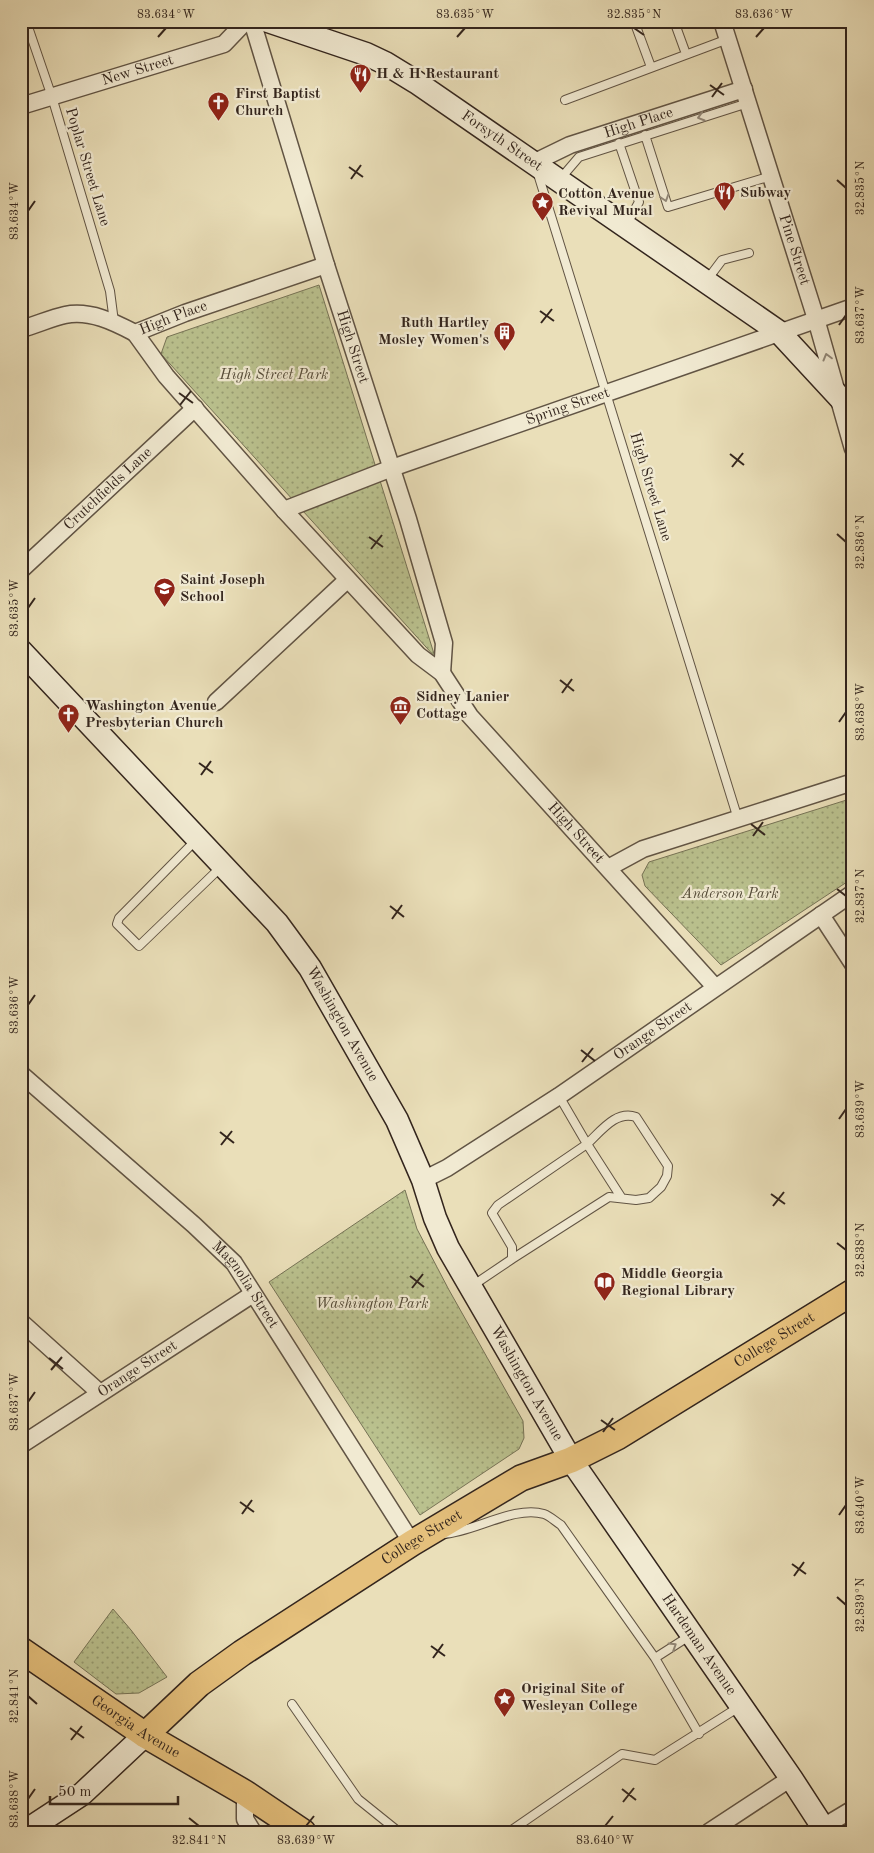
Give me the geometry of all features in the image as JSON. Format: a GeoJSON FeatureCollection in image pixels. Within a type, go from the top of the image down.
{"type":"FeatureCollection","features":[{"type":"Feature","properties":{"kind":"main road","name":"College Street"},"geometry":{"type":"LineString","coordinates":[[145,1735],[199,1684],[228,1663],[419,1538],[522,1478],[571,1460],[617,1437],[853,1292]]}},
{"type":"Feature","properties":{"kind":"main road","name":"Georgia Avenue"},"geometry":{"type":"LineString","coordinates":[[21,1650],[145,1735],[245,1793],[303,1832]]}},
{"type":"Feature","properties":{"kind":"street","name":"New Street"},"geometry":{"type":"LineString","coordinates":[[21,106],[224,44],[246,21]]}},
{"type":"Feature","properties":{"kind":"street","name":"High Street"},"geometry":{"type":"LineString","coordinates":[[252,21],[326,265],[392,468],[444,643],[442,673]]}},
{"type":"Feature","properties":{"kind":"street","name":"Forsyth Street"},"geometry":{"type":"LineString","coordinates":[[268,21],[316,28],[386,63],[416,82],[535,162],[779,332],[853,412]]}},
{"type":"Feature","properties":{"kind":"street","name":"Pine Street"},"geometry":{"type":"LineString","coordinates":[[722,21],[816,319],[853,448]]}},
{"type":"Feature","properties":{"kind":"street","name":"High Place"},"geometry":{"type":"LineString","coordinates":[[535,162],[570,145],[746,96]]}},
{"type":"Feature","properties":{"kind":"street","name":"High Place"},"geometry":{"type":"LineString","coordinates":[[21,330],[66,314],[93,315],[114,322],[135,333],[185,313],[326,265]]}},
{"type":"Feature","properties":{"kind":"street","name":"Spring Street"},"geometry":{"type":"LineString","coordinates":[[284,510],[392,468],[853,307]]}},
{"type":"Feature","properties":{"kind":"street","name":"High Street"},"geometry":{"type":"LineString","coordinates":[[135,333],[166,376],[284,510],[418,655],[442,673],[470,716],[715,987]]}},
{"type":"Feature","properties":{"kind":"street","name":"Crutchfields Lane"},"geometry":{"type":"LineString","coordinates":[[21,570],[194,408]]}},
{"type":"Feature","properties":{"kind":"street"},"geometry":{"type":"LineString","coordinates":[[216,702],[347,580]]}},
{"type":"Feature","properties":{"kind":"street","name":"Washington Avenue"},"geometry":{"type":"LineString","coordinates":[[21,651],[277,923],[310,968],[397,1120],[423,1180],[435,1218],[448,1248],[571,1460]]}},
{"type":"Feature","properties":{"kind":"street"},"geometry":{"type":"LineString","coordinates":[[608,868],[643,849],[853,782]]}},
{"type":"Feature","properties":{"kind":"street","name":"Orange Street"},"geometry":{"type":"LineString","coordinates":[[423,1180],[447,1168],[559,1096],[853,894]]}},
{"type":"Feature","properties":{"kind":"street"},"geometry":{"type":"LineString","coordinates":[[820,915],[853,964]]}},
{"type":"Feature","properties":{"kind":"street","name":"Magnolia Street"},"geometry":{"type":"LineString","coordinates":[[21,1074],[194,1225],[234,1263],[253,1294],[419,1538]]}},
{"type":"Feature","properties":{"kind":"street","name":"Orange Street"},"geometry":{"type":"LineString","coordinates":[[21,1445],[253,1294]]}},
{"type":"Feature","properties":{"kind":"street"},"geometry":{"type":"LineString","coordinates":[[21,1322],[100,1394]]}},
{"type":"Feature","properties":{"kind":"street","name":"Hardeman Avenue"},"geometry":{"type":"LineString","coordinates":[[571,1460],[825,1830]]}},
{"type":"Feature","properties":{"kind":"street","name":"College Street"},"geometry":{"type":"LineString","coordinates":[[24,1832],[82,1794],[145,1735]]}},
{"type":"Feature","properties":{"kind":"street"},"geometry":{"type":"LineString","coordinates":[[709,1832],[791,1778]]}},
{"type":"Feature","properties":{"kind":"street"},"geometry":{"type":"LineString","coordinates":[[245,1793],[245,1820],[253,1832]]}},
{"type":"Feature","properties":{"kind":"street"},"geometry":{"type":"LineString","coordinates":[[825,1830],[853,1809]]}},
{"type":"Feature","properties":{"kind":"lane","name":"Poplar Street Lane"},"geometry":{"type":"LineString","coordinates":[[26,21],[52,97],[110,291],[114,322]]}},
{"type":"Feature","properties":{"kind":"lane"},"geometry":{"type":"LineString","coordinates":[[634,21],[652,67]]}},
{"type":"Feature","properties":{"kind":"lane"},"geometry":{"type":"LineString","coordinates":[[674,21],[686,54]]}},
{"type":"Feature","properties":{"kind":"lane"},"geometry":{"type":"LineString","coordinates":[[565,100],[728,39]]}},
{"type":"Feature","properties":{"kind":"lane"},"geometry":{"type":"LineString","coordinates":[[559,179],[578,157],[645,135],[746,96]]}},
{"type":"Feature","properties":{"kind":"lane"},"geometry":{"type":"LineString","coordinates":[[645,135],[668,207],[771,176]]}},
{"type":"Feature","properties":{"kind":"lane"},"geometry":{"type":"LineString","coordinates":[[619,143],[639,202],[626,226]]}},
{"type":"Feature","properties":{"kind":"lane","name":"High Street Lane"},"geometry":{"type":"LineString","coordinates":[[535,162],[738,819]]}},
{"type":"Feature","properties":{"kind":"lane"},"geometry":{"type":"LineString","coordinates":[[706,282],[722,260],[749,253]]}},
{"type":"Feature","properties":{"kind":"lane"},"geometry":{"type":"LineString","coordinates":[[198,838],[119,918],[116,924],[139,946],[223,865]]}},
{"type":"Feature","properties":{"kind":"lane"},"geometry":{"type":"LineString","coordinates":[[559,1096],[621,1197]]}},
{"type":"Feature","properties":{"kind":"lane"},"geometry":{"type":"LineString","coordinates":[[470,1287],[609,1197],[636,1200],[649,1198],[661,1187],[667,1176],[668,1166],[636,1117],[629,1114],[614,1119],[587,1144],[498,1205],[492,1213],[512,1247],[512,1259]]}},
{"type":"Feature","properties":{"kind":"lane"},"geometry":{"type":"LineString","coordinates":[[419,1538],[457,1533],[520,1513],[544,1514],[561,1525],[655,1658],[699,1734]]}},
{"type":"Feature","properties":{"kind":"lane"},"geometry":{"type":"LineString","coordinates":[[655,1658],[692,1635]]}},
{"type":"Feature","properties":{"kind":"lane"},"geometry":{"type":"LineString","coordinates":[[292,1704],[358,1799],[399,1832]]}},
{"type":"Feature","properties":{"kind":"lane"},"geometry":{"type":"LineString","coordinates":[[509,1832],[622,1754],[655,1760],[741,1706]]}},
{"type":"Feature","properties":{"kind":"green space","name":"High Street Park"},"geometry":{"type":"Polygon","coordinates":[[[319,285],[435,657],[161,354],[167,337],[319,285]]]}},
{"type":"Feature","properties":{"kind":"green space","name":"Anderson Park"},"geometry":{"type":"Polygon","coordinates":[[[853,798],[853,878],[721,965],[645,886],[642,875],[649,862],[853,798]]]}},
{"type":"Feature","properties":{"kind":"green space","name":"Washington Park"},"geometry":{"type":"Polygon","coordinates":[[[405,1190],[417,1229],[523,1421],[524,1438],[519,1449],[420,1515],[269,1282],[405,1190]]]}},
{"type":"Feature","properties":{"kind":"green space"},"geometry":{"type":"Polygon","coordinates":[[[113,1609],[167,1677],[139,1693],[116,1694],[74,1662],[113,1609]]]}},
{"type":"Feature","properties":{"kind":"place","name":"H & H Restaurant"},"geometry":{"type":"Point","coordinates":[360,93]}},
{"type":"Feature","properties":{"kind":"place","name":"First Baptist Church"},"geometry":{"type":"Point","coordinates":[219,122]}},
{"type":"Feature","properties":{"kind":"place","name":"Subway"},"geometry":{"type":"Point","coordinates":[724,212]}},
{"type":"Feature","properties":{"kind":"place","name":"Cotton Avenue Revival Mural"},"geometry":{"type":"Point","coordinates":[542,222]}},
{"type":"Feature","properties":{"kind":"place","name":"Ruth Hartley Mosley Women's"},"geometry":{"type":"Point","coordinates":[505,351]}},
{"type":"Feature","properties":{"kind":"place","name":"Saint Joseph School"},"geometry":{"type":"Point","coordinates":[164,608]}},
{"type":"Feature","properties":{"kind":"place","name":"Sidney Lanier Cottage"},"geometry":{"type":"Point","coordinates":[400,725]}},
{"type":"Feature","properties":{"kind":"place","name":"Washington Avenue Presbyterian Church"},"geometry":{"type":"Point","coordinates":[69,734]}},
{"type":"Feature","properties":{"kind":"place","name":"Middle Georgia Regional Library"},"geometry":{"type":"Point","coordinates":[605,1302]}},
{"type":"Feature","properties":{"kind":"place","name":"Original Site of Wesleyan College"},"geometry":{"type":"Point","coordinates":[505,1717]}}]}
